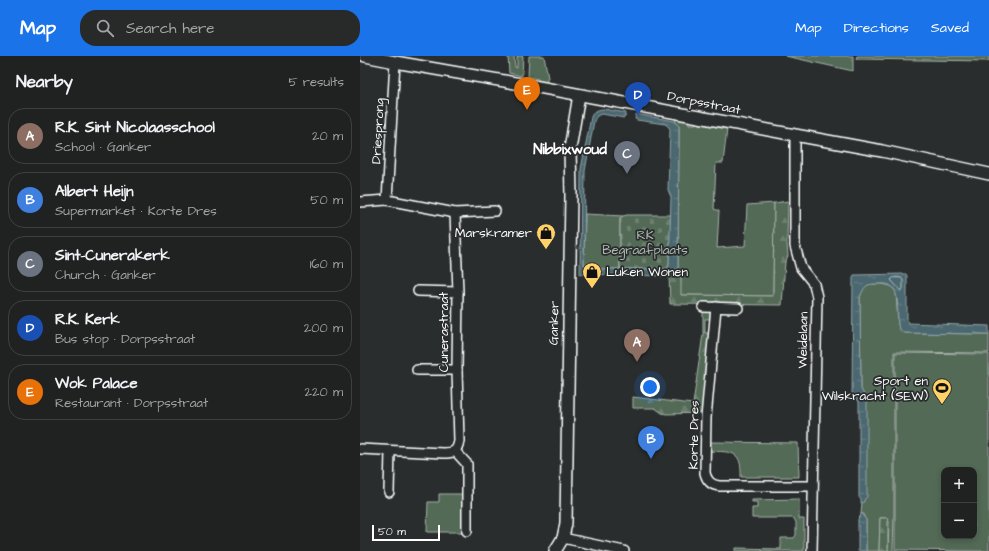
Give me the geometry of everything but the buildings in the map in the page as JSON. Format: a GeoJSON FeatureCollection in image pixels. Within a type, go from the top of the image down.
{"type":"FeatureCollection","features":[{"type":"Feature","properties":{"kind":"street","name":"Dorpsstraat"},"geometry":{"type":"LineString","coordinates":[[365,56],[579,94],[882,151],[989,174]]}},
{"type":"Feature","properties":{"kind":"street","name":"Driesprong"},"geometry":{"type":"LineString","coordinates":[[388,200],[395,62]]}},
{"type":"Feature","properties":{"kind":"street","name":"Ganker"},"geometry":{"type":"LineString","coordinates":[[555,551],[563,538],[566,523],[571,195],[570,149],[579,94]]}},
{"type":"Feature","properties":{"kind":"street","name":"Weidelaan"},"geometry":{"type":"LineString","coordinates":[[795,135],[795,246],[801,268],[814,284],[817,297],[812,551]]}},
{"type":"Feature","properties":{"kind":"street"},"geometry":{"type":"LineString","coordinates":[[360,202],[388,200],[455,213],[495,211]]}},
{"type":"Feature","properties":{"kind":"street","name":"Cunerastraat"},"geometry":{"type":"LineString","coordinates":[[455,213],[458,292],[458,447],[455,450]]}},
{"type":"Feature","properties":{"kind":"street"},"geometry":{"type":"LineString","coordinates":[[418,291],[458,292]]}},
{"type":"Feature","properties":{"kind":"street"},"geometry":{"type":"LineString","coordinates":[[703,307],[738,308]]}},
{"type":"Feature","properties":{"kind":"street","name":"Korte Dres"},"geometry":{"type":"LineString","coordinates":[[716,307],[706,418],[706,478],[714,486],[813,486]]}},
{"type":"Feature","properties":{"kind":"street"},"geometry":{"type":"LineString","coordinates":[[417,370],[457,370]]}},
{"type":"Feature","properties":{"kind":"street"},"geometry":{"type":"LineString","coordinates":[[360,449],[443,454],[455,450],[467,464],[467,531]]}},
{"type":"Feature","properties":{"kind":"street"},"geometry":{"type":"LineString","coordinates":[[389,492],[390,452]]}},
{"type":"Feature","properties":{"kind":"street"},"geometry":{"type":"LineString","coordinates":[[563,538],[624,551]]}},
{"type":"Feature","properties":{"kind":"green space"},"geometry":{"type":"Polygon","coordinates":[[[508,56],[514,56],[515,67],[517,68],[517,56],[523,56],[522,76],[509,73],[508,56]]]}},
{"type":"Feature","properties":{"kind":"green space"},"geometry":{"type":"Polygon","coordinates":[[[529,56],[544,56],[548,78],[545,84],[541,83],[538,79],[528,76],[529,56]]]}},
{"type":"Feature","properties":{"kind":"green space"},"geometry":{"type":"Polygon","coordinates":[[[785,56],[853,56],[853,71],[790,57],[785,56]]]}},
{"type":"Feature","properties":{"kind":"green space"},"geometry":{"type":"Polygon","coordinates":[[[857,56],[989,56],[989,61],[856,59],[857,56]]]}},
{"type":"Feature","properties":{"kind":"green space"},"geometry":{"type":"Polygon","coordinates":[[[676,119],[689,121],[689,124],[696,123],[727,129],[723,163],[716,163],[714,209],[719,211],[717,248],[745,246],[747,205],[774,203],[773,296],[680,295],[681,274],[674,274],[678,268],[679,127],[675,122],[676,119]]]}},
{"type":"Feature","properties":{"kind":"green space"},"geometry":{"type":"Polygon","coordinates":[[[788,201],[788,256],[785,262],[782,305],[670,304],[669,275],[674,274],[681,274],[681,295],[773,296],[774,203],[788,201]]]}},
{"type":"Feature","properties":{"kind":"green space"},"geometry":{"type":"Polygon","coordinates":[[[585,214],[623,216],[620,219],[620,269],[589,269],[584,265],[585,214]]]}},
{"type":"Feature","properties":{"kind":"green space","name":"RK Begraafplaats"},"geometry":{"type":"Polygon","coordinates":[[[627,215],[671,215],[669,266],[667,269],[620,269],[620,218],[627,215]]]}},
{"type":"Feature","properties":{"kind":"green space"},"geometry":{"type":"Polygon","coordinates":[[[870,284],[891,286],[896,292],[898,325],[904,333],[989,334],[989,353],[894,352],[893,551],[888,551],[888,518],[880,518],[879,551],[866,551],[866,520],[864,514],[861,514],[866,398],[861,389],[860,297],[864,287],[870,284]]]}},
{"type":"Feature","properties":{"kind":"green space"},"geometry":{"type":"Polygon","coordinates":[[[703,311],[710,312],[711,316],[711,319],[705,319],[705,333],[712,333],[702,413],[666,414],[655,408],[633,408],[633,397],[693,404],[703,334],[703,311]]]}},
{"type":"Feature","properties":{"kind":"green space","name":"Sport en Wilskracht (SEW)"},"geometry":{"type":"Polygon","coordinates":[[[895,353],[989,354],[989,551],[895,550],[895,353]]]}},
{"type":"Feature","properties":{"kind":"green space"},"geometry":{"type":"Polygon","coordinates":[[[709,442],[798,443],[799,477],[741,477],[740,462],[737,457],[734,454],[709,451],[709,442]]]}},
{"type":"Feature","properties":{"kind":"green space"},"geometry":{"type":"Polygon","coordinates":[[[439,494],[463,494],[462,532],[427,532],[428,502],[439,502],[439,494]]]}},
{"type":"Feature","properties":{"kind":"green space"},"geometry":{"type":"Polygon","coordinates":[[[799,499],[799,519],[804,519],[804,551],[736,551],[736,548],[781,549],[781,538],[794,538],[796,535],[796,522],[793,518],[752,518],[752,508],[757,508],[757,502],[752,502],[752,500],[799,499]]]}},
{"type":"Feature","properties":{"kind":"green space"},"geometry":{"type":"Polygon","coordinates":[[[880,518],[888,518],[888,551],[879,551],[880,518]]]}},
{"type":"Feature","properties":{"kind":"water"},"geometry":{"type":"Polygon","coordinates":[[[604,109],[626,113],[624,118],[600,114],[594,121],[585,171],[584,265],[590,269],[666,269],[669,266],[671,197],[668,190],[670,129],[665,124],[637,120],[635,119],[636,114],[674,121],[679,127],[678,268],[674,274],[664,276],[580,274],[581,169],[591,117],[596,111],[604,109]]]}},
{"type":"Feature","properties":{"kind":"water"},"geometry":{"type":"Polygon","coordinates":[[[906,274],[908,323],[989,326],[989,334],[904,333],[899,329],[898,325],[898,304],[894,289],[885,284],[872,284],[864,289],[860,297],[861,389],[867,401],[867,497],[864,502],[861,503],[859,497],[859,402],[852,397],[853,277],[854,275],[906,274]]]}},
{"type":"Feature","properties":{"kind":"water"},"geometry":{"type":"Polygon","coordinates":[[[861,514],[864,514],[866,520],[866,551],[858,551],[858,519],[861,514]]]}},
{"type":"Feature","properties":{"kind":"place","name":"Wok Palace"},"geometry":{"type":"Point","coordinates":[527,110]}},
{"type":"Feature","properties":{"kind":"place","name":"R.K. Kerk"},"geometry":{"type":"Point","coordinates":[638,115]}},
{"type":"Feature","properties":{"kind":"place","name":"Sint-Cunerakerk"},"geometry":{"type":"Point","coordinates":[627,174]}},
{"type":"Feature","properties":{"kind":"place","name":"Marskramer"},"geometry":{"type":"Point","coordinates":[546,250]}},
{"type":"Feature","properties":{"kind":"place","name":"Luken Wonen"},"geometry":{"type":"Point","coordinates":[592,289]}},
{"type":"Feature","properties":{"kind":"place","name":"R.K. Sint Nicolaasschool"},"geometry":{"type":"Point","coordinates":[637,362]}},
{"type":"Feature","properties":{"kind":"place","name":"Sport en Wilskracht (SEW)"},"geometry":{"type":"Point","coordinates":[942,405]}},
{"type":"Feature","properties":{"kind":"place","name":"Albert Heijn"},"geometry":{"type":"Point","coordinates":[651,459]}},
{"type":"Feature","properties":{"kind":"district","name":"Nibbixwoud"},"geometry":{"type":"Point","coordinates":[570,149]}}]}
